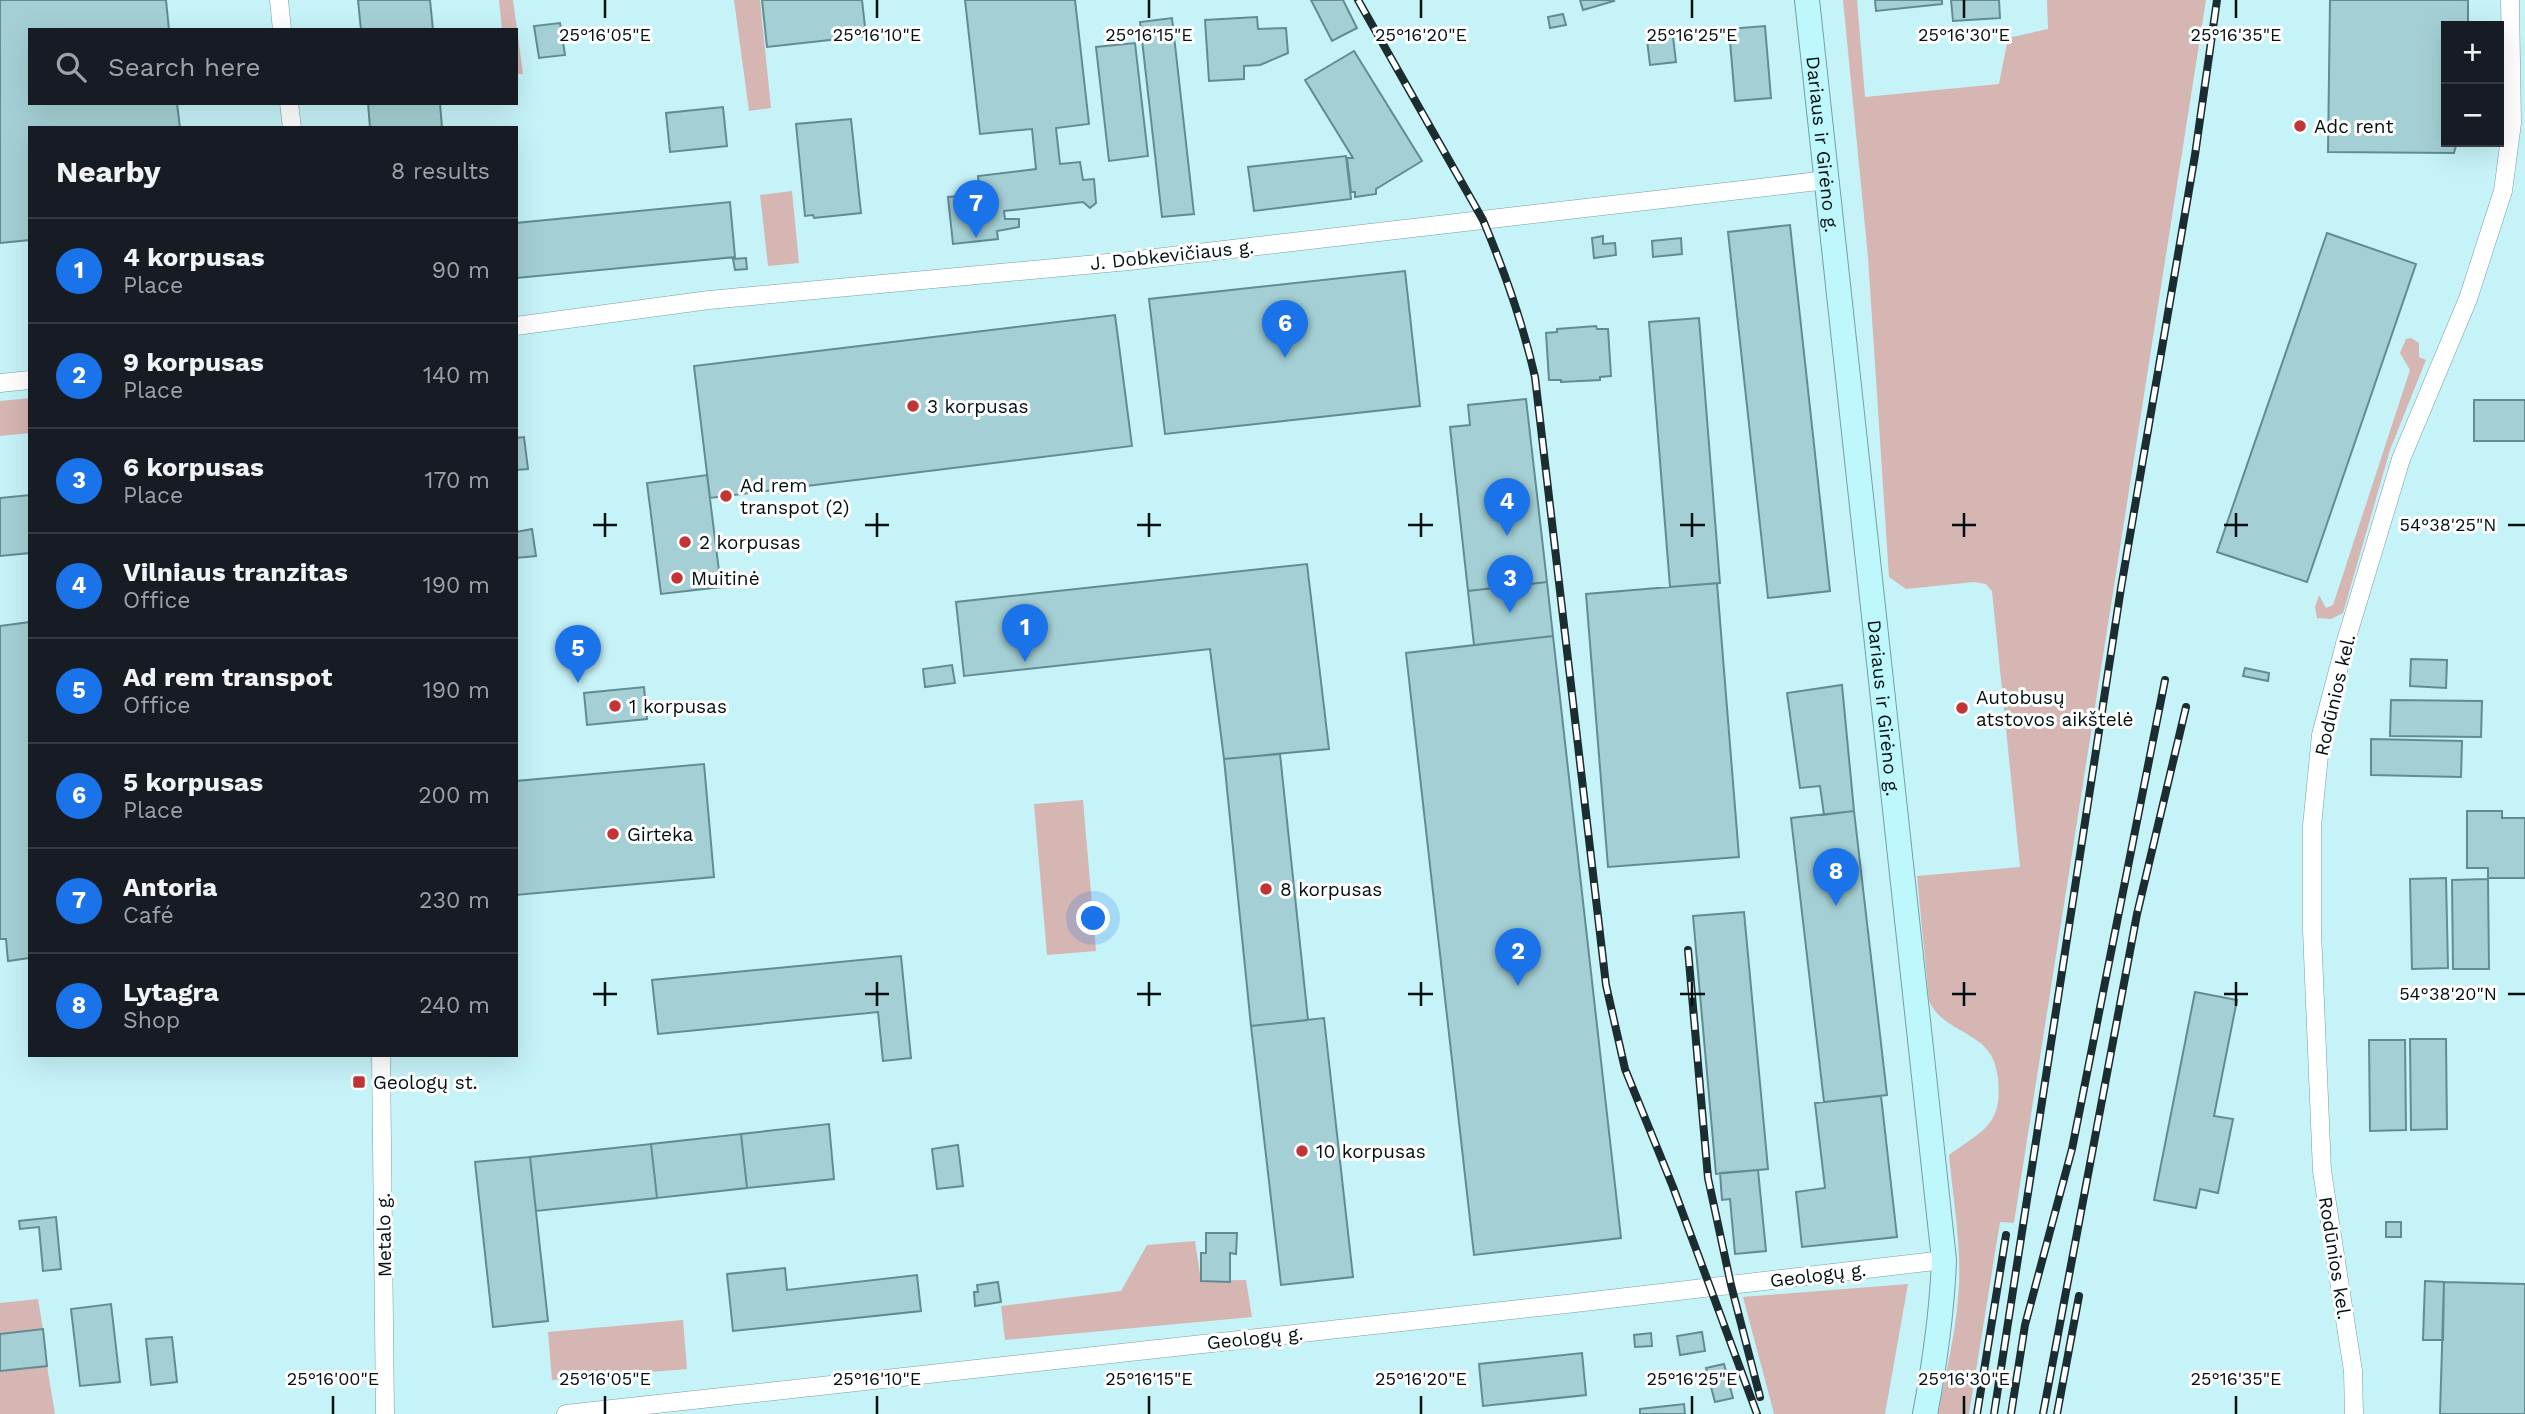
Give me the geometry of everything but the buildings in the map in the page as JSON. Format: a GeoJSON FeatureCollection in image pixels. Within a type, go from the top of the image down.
{"type":"FeatureCollection","features":[{"type":"Feature","properties":{"kind":"street"},"geometry":{"type":"LineString","coordinates":[[279,0],[282,28]]}},
{"type":"Feature","properties":{"kind":"street","name":"Dariaus ir Girėno g."},"geometry":{"type":"LineString","coordinates":[[1807,0],[1944,1260],[1937,1345],[1925,1414]]}},
{"type":"Feature","properties":{"kind":"street","name":"Rodūnios kel."},"geometry":{"type":"LineString","coordinates":[[2354,1414],[2353,1371],[2322,1171],[2312,930],[2312,826],[2321,735],[2345,644],[2401,459],[2468,299],[2503,191],[2512,123],[2510,0]]}},
{"type":"Feature","properties":{"kind":"street"},"geometry":{"type":"LineString","coordinates":[[289,105],[292,126]]}},
{"type":"Feature","properties":{"kind":"street","name":"J. Dobkevičiaus g."},"geometry":{"type":"LineString","coordinates":[[518,326],[709,300],[1205,253],[1827,180]]}},
{"type":"Feature","properties":{"kind":"street"},"geometry":{"type":"LineString","coordinates":[[0,383],[28,380]]}},
{"type":"Feature","properties":{"kind":"street","name":"Metalo g."},"geometry":{"type":"LineString","coordinates":[[381,1057],[385,1414]]}},
{"type":"Feature","properties":{"kind":"street","name":"Geologų g."},"geometry":{"type":"LineString","coordinates":[[566,1414],[1944,1260]]}},
{"type":"Feature","properties":{"kind":"shaded area"},"geometry":{"type":"Polygon","coordinates":[[[499,0],[513,0],[517,28],[502,28],[499,0]]]}},
{"type":"Feature","properties":{"kind":"shaded area"},"geometry":{"type":"Polygon","coordinates":[[[734,0],[760,0],[771,108],[749,111],[734,0]]]}},
{"type":"Feature","properties":{"kind":"shaded area"},"geometry":{"type":"Polygon","coordinates":[[[1843,0],[1857,0],[1865,97],[1999,84],[2008,38],[2048,29],[2047,0],[2206,0],[2014,1223],[2000,1222],[1969,1414],[1938,1414],[1954,1334],[1959,1285],[1958,1236],[1949,1155],[1988,1125],[1997,1107],[1998,1079],[1995,1063],[1987,1050],[1938,1015],[1929,1001],[1917,876],[2020,867],[1992,591],[1986,584],[1974,582],[1906,589],[1889,577],[1868,257],[1843,0]]]}},
{"type":"Feature","properties":{"kind":"shaded area"},"geometry":{"type":"Polygon","coordinates":[[[518,37],[523,74],[518,74],[518,37]]]}},
{"type":"Feature","properties":{"kind":"shaded area"},"geometry":{"type":"Polygon","coordinates":[[[792,191],[799,263],[768,266],[760,195],[792,191]]]}},
{"type":"Feature","properties":{"kind":"shaded area"},"geometry":{"type":"Polygon","coordinates":[[[2411,338],[2419,343],[2419,357],[2426,360],[2390,450],[2343,613],[2331,619],[2317,618],[2315,607],[2319,595],[2326,608],[2333,605],[2410,370],[2400,353],[2406,339],[2411,338]]]}},
{"type":"Feature","properties":{"kind":"shaded area"},"geometry":{"type":"Polygon","coordinates":[[[28,398],[28,433],[0,436],[0,401],[28,398]]]}},
{"type":"Feature","properties":{"kind":"shaded area"},"geometry":{"type":"Polygon","coordinates":[[[1083,800],[1096,951],[1047,955],[1034,804],[1083,800]]]}},
{"type":"Feature","properties":{"kind":"shaded area"},"geometry":{"type":"Polygon","coordinates":[[[1195,1241],[1201,1281],[1246,1280],[1252,1317],[1005,1340],[1001,1306],[1121,1291],[1147,1245],[1195,1241]]]}},
{"type":"Feature","properties":{"kind":"shaded area"},"geometry":{"type":"Polygon","coordinates":[[[1908,1284],[1885,1414],[1774,1414],[1743,1297],[1908,1284]]]}},
{"type":"Feature","properties":{"kind":"shaded area"},"geometry":{"type":"Polygon","coordinates":[[[38,1299],[43,1329],[0,1334],[0,1303],[38,1299]]]}},
{"type":"Feature","properties":{"kind":"shaded area"},"geometry":{"type":"Polygon","coordinates":[[[683,1320],[687,1369],[552,1380],[548,1332],[683,1320]]]}},
{"type":"Feature","properties":{"kind":"shaded area"},"geometry":{"type":"Polygon","coordinates":[[[47,1366],[55,1414],[0,1414],[0,1371],[47,1366]]]}},
{"type":"Feature","properties":{"kind":"railway"},"geometry":{"type":"LineString","coordinates":[[1358,0],[1483,220],[1525,337],[1535,377],[1606,985],[1625,1069],[1673,1187],[1757,1414]]}},
{"type":"Feature","properties":{"kind":"railway"},"geometry":{"type":"LineString","coordinates":[[1994,1414],[2121,588],[2195,155],[2217,0]]}},
{"type":"Feature","properties":{"kind":"railway"},"geometry":{"type":"LineString","coordinates":[[2011,1414],[2025,1325],[2072,1149],[2165,680]]}},
{"type":"Feature","properties":{"kind":"railway"},"geometry":{"type":"LineString","coordinates":[[2043,1414],[2137,914],[2186,707]]}},
{"type":"Feature","properties":{"kind":"railway"},"geometry":{"type":"LineString","coordinates":[[1688,950],[1708,1178],[1731,1285],[1760,1397]]}},
{"type":"Feature","properties":{"kind":"railway"},"geometry":{"type":"LineString","coordinates":[[1977,1414],[2006,1235]]}},
{"type":"Feature","properties":{"kind":"railway"},"geometry":{"type":"LineString","coordinates":[[2057,1414],[2079,1296]]}},
{"type":"Feature","properties":{"kind":"place","name":"Adc rent"},"geometry":{"type":"Point","coordinates":[2300,126]}},
{"type":"Feature","properties":{"kind":"place","name":"Antoria"},"geometry":{"type":"Point","coordinates":[976,238]}},
{"type":"Feature","properties":{"kind":"place","name":"5 korpusas"},"geometry":{"type":"Point","coordinates":[1285,358]}},
{"type":"Feature","properties":{"kind":"place","name":"3 korpusas"},"geometry":{"type":"Point","coordinates":[913,406]}},
{"type":"Feature","properties":{"kind":"place","name":"Ad rem transpot (2)"},"geometry":{"type":"Point","coordinates":[726,496]}},
{"type":"Feature","properties":{"kind":"place","name":"Vilniaus tranzitas"},"geometry":{"type":"Point","coordinates":[1507,536]}},
{"type":"Feature","properties":{"kind":"place","name":"2 korpusas"},"geometry":{"type":"Point","coordinates":[685,542]}},
{"type":"Feature","properties":{"kind":"place","name":"Muitinė"},"geometry":{"type":"Point","coordinates":[677,578]}},
{"type":"Feature","properties":{"kind":"place","name":"6 korpusas"},"geometry":{"type":"Point","coordinates":[1510,613]}},
{"type":"Feature","properties":{"kind":"place","name":"4 korpusas"},"geometry":{"type":"Point","coordinates":[1025,662]}},
{"type":"Feature","properties":{"kind":"place","name":"Ad rem transpot"},"geometry":{"type":"Point","coordinates":[578,683]}},
{"type":"Feature","properties":{"kind":"place","name":"1 korpusas"},"geometry":{"type":"Point","coordinates":[615,706]}},
{"type":"Feature","properties":{"kind":"place","name":"Autobusų atstovos aikštelė"},"geometry":{"type":"Point","coordinates":[1962,708]}},
{"type":"Feature","properties":{"kind":"place","name":"Girteka"},"geometry":{"type":"Point","coordinates":[613,834]}},
{"type":"Feature","properties":{"kind":"place","name":"8 korpusas"},"geometry":{"type":"Point","coordinates":[1266,889]}},
{"type":"Feature","properties":{"kind":"place","name":"Lytagra"},"geometry":{"type":"Point","coordinates":[1836,906]}},
{"type":"Feature","properties":{"kind":"place","name":"9 korpusas"},"geometry":{"type":"Point","coordinates":[1518,986]}},
{"type":"Feature","properties":{"kind":"place","name":"Geologų st."},"geometry":{"type":"Point","coordinates":[359,1082]}},
{"type":"Feature","properties":{"kind":"place","name":"10 korpusas"},"geometry":{"type":"Point","coordinates":[1302,1151]}}]}
